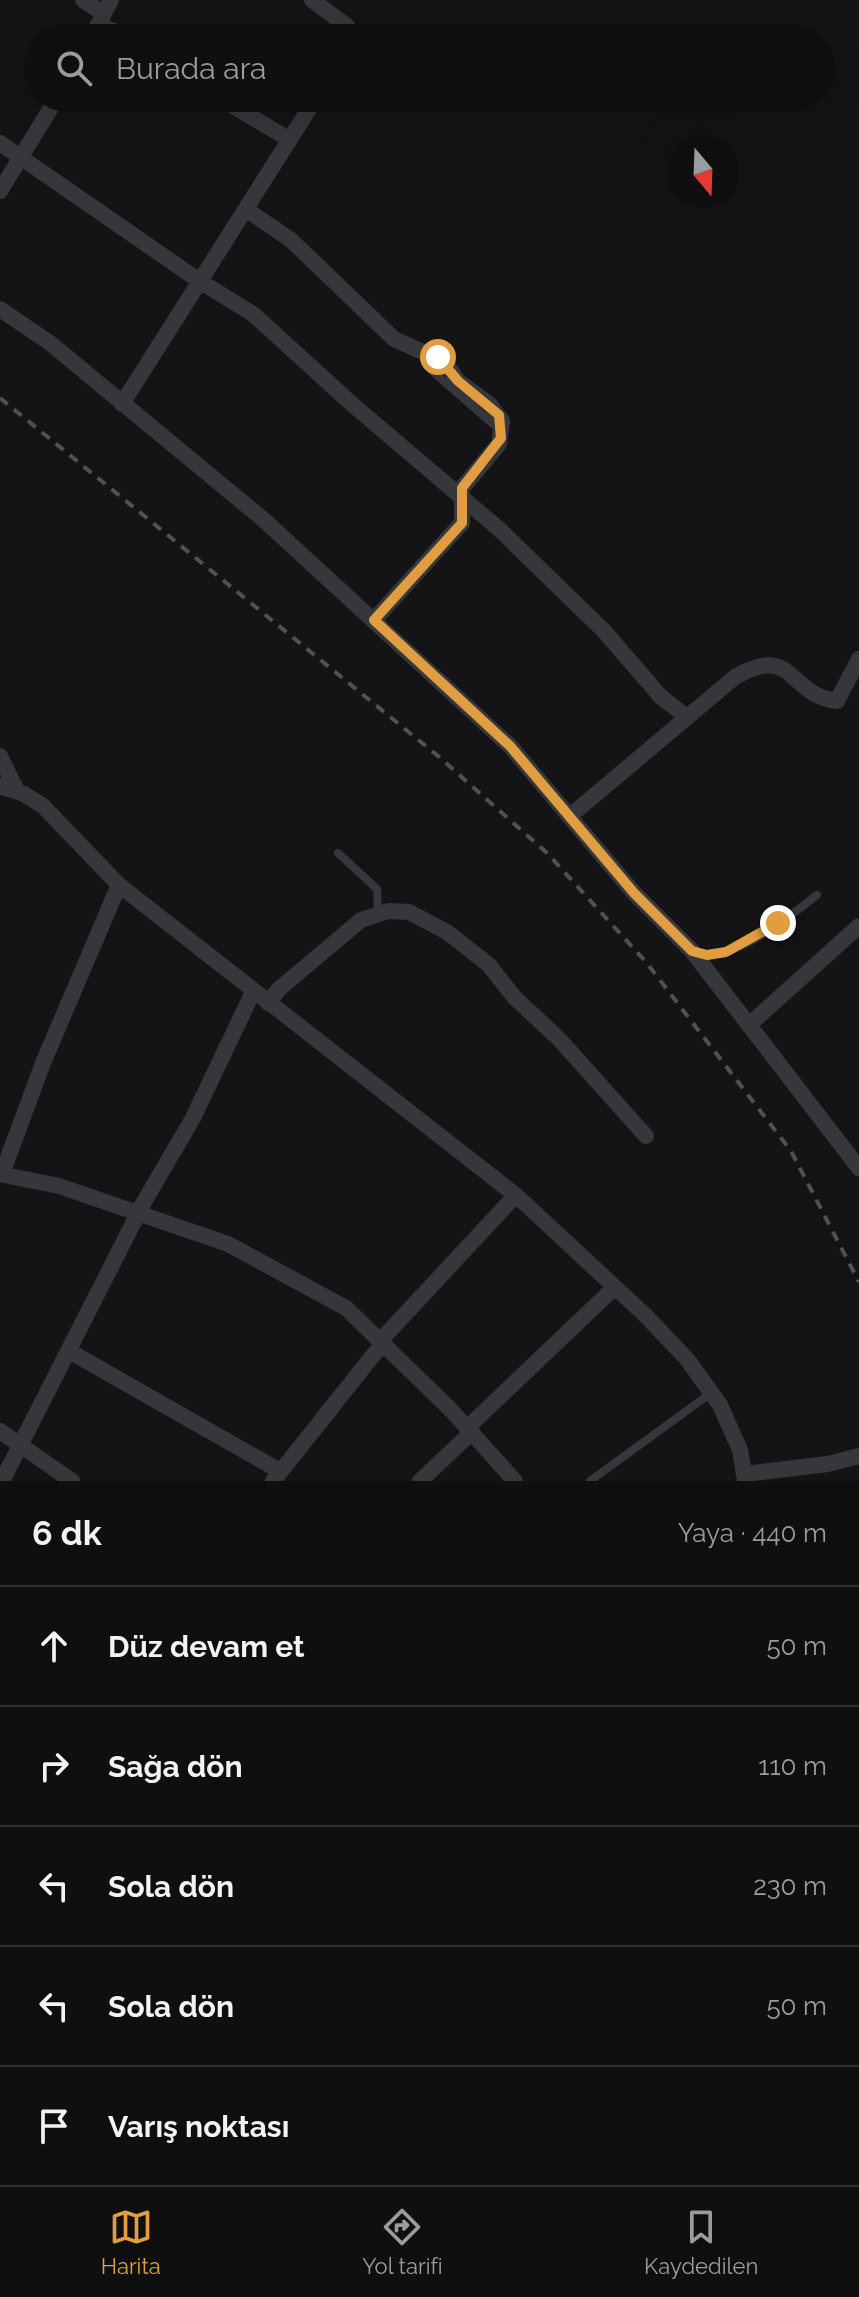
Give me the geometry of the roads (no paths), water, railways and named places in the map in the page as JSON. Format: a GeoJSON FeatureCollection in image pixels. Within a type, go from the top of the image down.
{"type":"FeatureCollection","features":[{"type":"Feature","properties":{"kind":"street"},"geometry":{"type":"LineString","coordinates":[[83,0],[101,19]]}},
{"type":"Feature","properties":{"kind":"street"},"geometry":{"type":"LineString","coordinates":[[312,0],[344,24]]}},
{"type":"Feature","properties":{"kind":"street"},"geometry":{"type":"LineString","coordinates":[[0,191],[49,112]]}},
{"type":"Feature","properties":{"kind":"street"},"geometry":{"type":"LineString","coordinates":[[243,112],[290,140]]}},
{"type":"Feature","properties":{"kind":"street"},"geometry":{"type":"LineString","coordinates":[[122,404],[307,112]]}},
{"type":"Feature","properties":{"kind":"street"},"geometry":{"type":"LineString","coordinates":[[0,143],[201,282],[253,314],[499,529],[604,631],[661,697],[687,717]]}},
{"type":"Feature","properties":{"kind":"street"},"geometry":{"type":"LineString","coordinates":[[247,210],[291,240],[394,339],[445,362],[458,381],[499,415],[502,432],[499,444],[466,481],[460,497],[462,523],[374,620]]}},
{"type":"Feature","properties":{"kind":"street"},"geometry":{"type":"LineString","coordinates":[[0,309],[50,343],[264,520],[510,746],[634,893],[692,951],[856,1159]]}},
{"type":"Feature","properties":{"kind":"street"},"geometry":{"type":"LineString","coordinates":[[570,816],[735,677],[766,662],[837,701],[859,659]]}},
{"type":"Feature","properties":{"kind":"street"},"geometry":{"type":"LineString","coordinates":[[0,756],[17,791]]}},
{"type":"Feature","properties":{"kind":"street"},"geometry":{"type":"LineString","coordinates":[[0,786],[17,791],[43,806],[119,885],[516,1195],[666,1336],[712,1392],[734,1432],[745,1478],[859,1456]]}},
{"type":"Feature","properties":{"kind":"street"},"geometry":{"type":"LineString","coordinates":[[119,885],[43,1063],[1,1174],[59,1186],[228,1244],[346,1308],[469,1430],[515,1481]]}},
{"type":"Feature","properties":{"kind":"street"},"geometry":{"type":"LineString","coordinates":[[268,1003],[279,989],[361,920],[401,910],[417,915],[489,965],[515,998],[559,1039],[646,1136]]}},
{"type":"Feature","properties":{"kind":"street"},"geometry":{"type":"LineString","coordinates":[[749,1025],[859,926]]}},
{"type":"Feature","properties":{"kind":"street"},"geometry":{"type":"LineString","coordinates":[[2,1481],[193,1118],[253,992]]}},
{"type":"Feature","properties":{"kind":"street"},"geometry":{"type":"LineString","coordinates":[[69,1351],[276,1476],[381,1342],[516,1195]]}},
{"type":"Feature","properties":{"kind":"street"},"geometry":{"type":"LineString","coordinates":[[420,1481],[614,1288]]}},
{"type":"Feature","properties":{"kind":"street"},"geometry":{"type":"LineString","coordinates":[[0,1431],[23,1443],[72,1481]]}},
{"type":"Feature","properties":{"kind":"lane"},"geometry":{"type":"LineString","coordinates":[[432,371],[502,432]]}},
{"type":"Feature","properties":{"kind":"lane"},"geometry":{"type":"LineString","coordinates":[[338,853],[377,889],[378,914]]}},
{"type":"Feature","properties":{"kind":"lane"},"geometry":{"type":"LineString","coordinates":[[692,951],[707,955],[726,952],[759,935],[817,895]]}},
{"type":"Feature","properties":{"kind":"lane"},"geometry":{"type":"LineString","coordinates":[[590,1481],[712,1392]]}},
{"type":"Feature","properties":{"kind":"railway"},"geometry":{"type":"LineString","coordinates":[[0,398],[438,756],[547,853],[646,962],[791,1151],[859,1282]]}}]}
